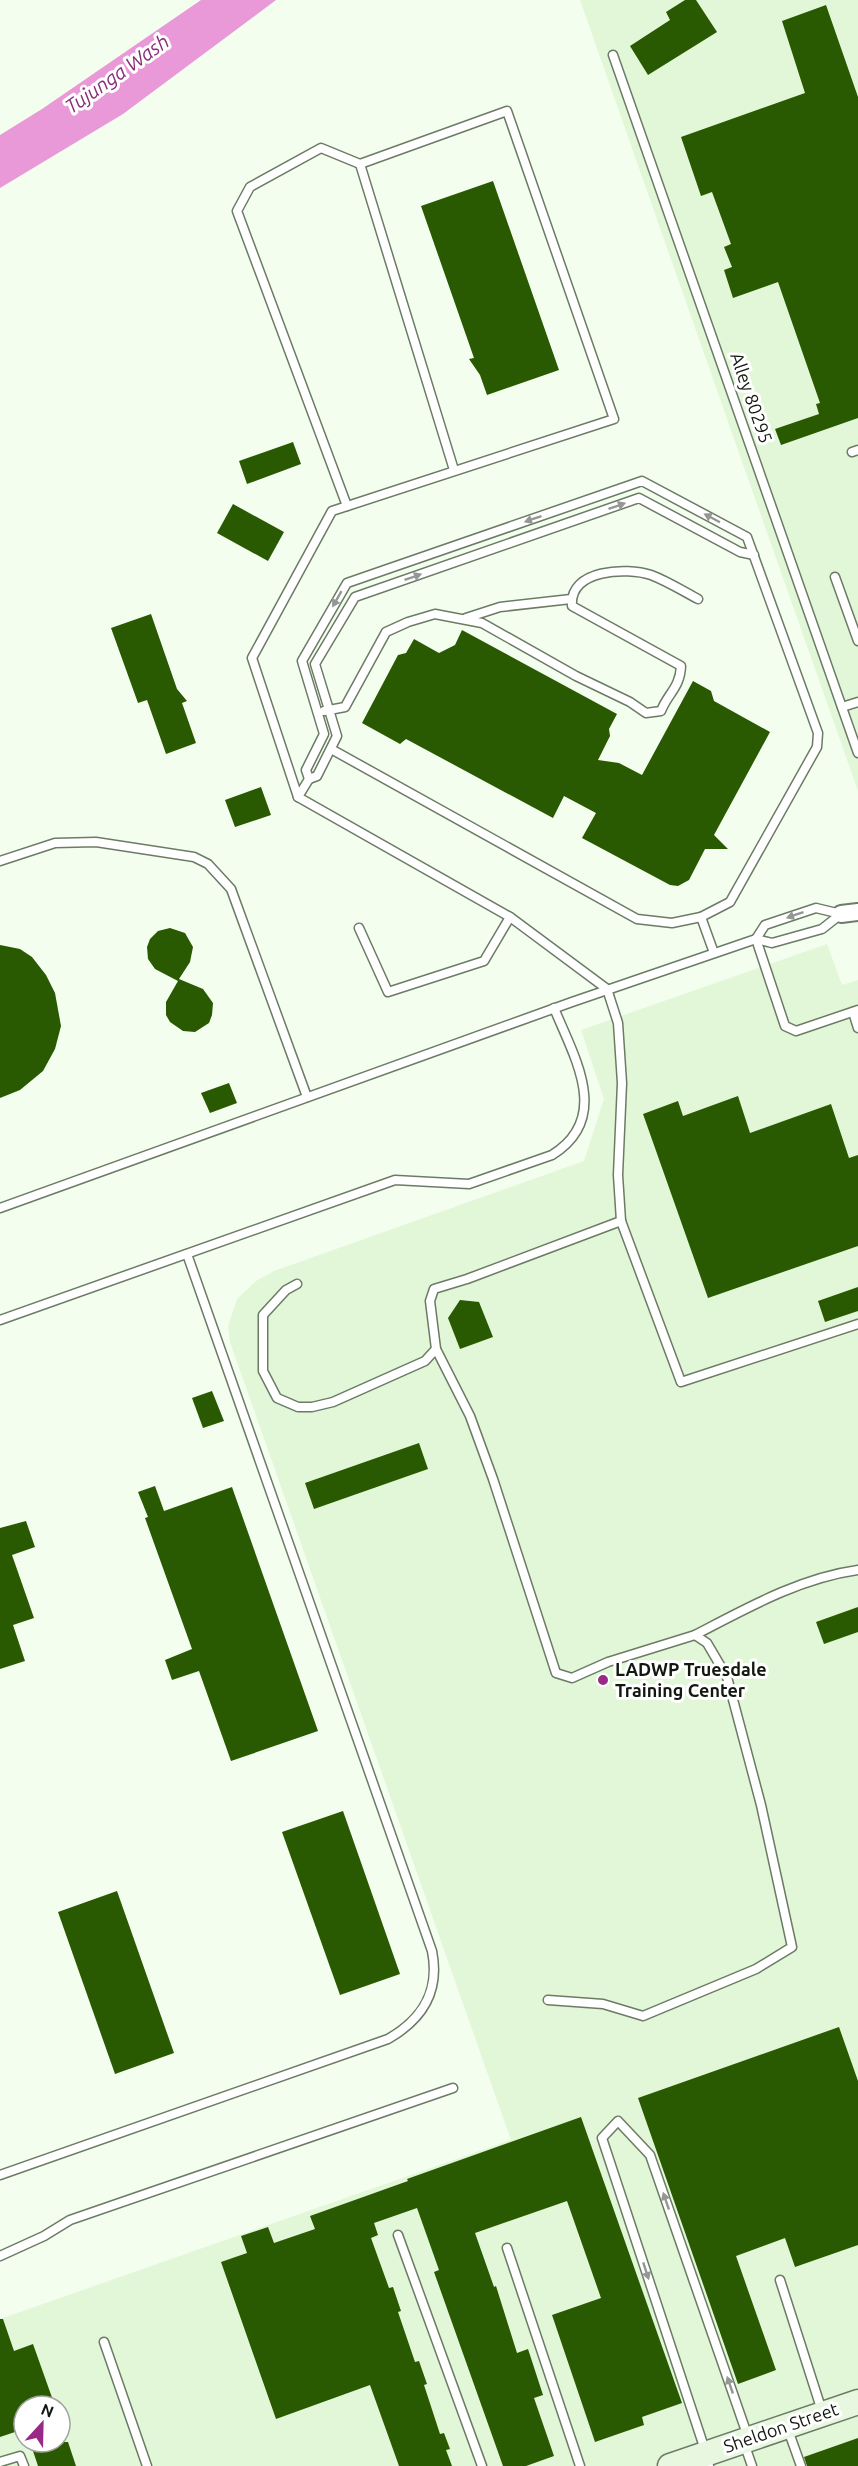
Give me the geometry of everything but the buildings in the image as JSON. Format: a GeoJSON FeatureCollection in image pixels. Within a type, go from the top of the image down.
{"type":"FeatureCollection","features":[{"type":"Feature","properties":{"kind":"main road","name":"Sheldon Street"},"geometry":{"type":"LineString","coordinates":[[670,2466],[707,2459],[746,2441],[858,2402]]}},
{"type":"Feature","properties":{"kind":"street"},"geometry":{"type":"LineString","coordinates":[[841,914],[858,912]]}},
{"type":"Feature","properties":{"kind":"lane","name":"Alley 80295"},"geometry":{"type":"LineString","coordinates":[[613,55],[858,753]]}},
{"type":"Feature","properties":{"kind":"lane"},"geometry":{"type":"LineString","coordinates":[[347,506],[237,211],[250,187],[321,148],[360,164],[507,111],[614,419],[332,512],[252,658],[298,796],[510,917],[608,989],[618,1023],[622,1083],[618,1175],[621,1221],[681,1383],[858,1323]]}},
{"type":"Feature","properties":{"kind":"lane"},"geometry":{"type":"LineString","coordinates":[[360,164],[454,470]]}},
{"type":"Feature","properties":{"kind":"lane"},"geometry":{"type":"LineString","coordinates":[[309,779],[306,770],[324,734],[302,661],[347,583],[642,481],[747,537],[818,733],[817,747],[730,902],[701,917],[672,923],[637,919],[331,749]]}},
{"type":"Feature","properties":{"kind":"lane"},"geometry":{"type":"LineString","coordinates":[[298,796],[309,779],[317,776],[337,736],[315,664],[355,597],[639,498],[740,552],[754,555]]}},
{"type":"Feature","properties":{"kind":"lane"},"geometry":{"type":"LineString","coordinates":[[318,712],[345,707],[386,632],[435,614],[482,623],[576,676],[630,702],[646,713],[661,711],[666,698],[680,680],[681,666],[572,606],[576,586],[586,578],[629,570],[653,576],[698,599]]}},
{"type":"Feature","properties":{"kind":"lane"},"geometry":{"type":"LineString","coordinates":[[835,577],[858,641]]}},
{"type":"Feature","properties":{"kind":"lane"},"geometry":{"type":"LineString","coordinates":[[463,619],[500,608],[572,599]]}},
{"type":"Feature","properties":{"kind":"lane"},"geometry":{"type":"LineString","coordinates":[[842,707],[858,702]]}},
{"type":"Feature","properties":{"kind":"lane"},"geometry":{"type":"LineString","coordinates":[[0,861],[43,846],[77,841],[187,856],[208,864],[231,888],[307,1097]]}},
{"type":"Feature","properties":{"kind":"lane"},"geometry":{"type":"LineString","coordinates":[[756,939],[765,925],[816,908],[841,914]]}},
{"type":"Feature","properties":{"kind":"lane"},"geometry":{"type":"LineString","coordinates":[[0,1208],[714,953],[756,939],[772,943],[822,929],[841,914]]}},
{"type":"Feature","properties":{"kind":"lane"},"geometry":{"type":"LineString","coordinates":[[359,928],[387,992],[484,961],[510,917]]}},
{"type":"Feature","properties":{"kind":"lane"},"geometry":{"type":"LineString","coordinates":[[701,917],[714,953]]}},
{"type":"Feature","properties":{"kind":"lane"},"geometry":{"type":"LineString","coordinates":[[756,939],[785,1026],[796,1031],[855,1011],[858,1028]]}},
{"type":"Feature","properties":{"kind":"lane"},"geometry":{"type":"LineString","coordinates":[[0,1320],[395,1180],[470,1184],[545,1158],[561,1150],[578,1127],[586,1098],[582,1076],[555,1008]]}},
{"type":"Feature","properties":{"kind":"lane"},"geometry":{"type":"LineString","coordinates":[[621,1221],[467,1279],[434,1289],[430,1301],[436,1348],[470,1416],[493,1479],[556,1673],[572,1678],[608,1662],[695,1635],[800,1585],[831,1574],[858,1570]]}},
{"type":"Feature","properties":{"kind":"lane"},"geometry":{"type":"LineString","coordinates":[[0,2175],[388,2039],[402,2031],[420,2012],[427,2001],[435,1977],[432,1951],[187,1254]]}},
{"type":"Feature","properties":{"kind":"lane"},"geometry":{"type":"LineString","coordinates":[[297,1284],[286,1290],[263,1315],[263,1371],[277,1398],[298,1407],[312,1407],[333,1402],[425,1361],[436,1348]]}},
{"type":"Feature","properties":{"kind":"lane"},"geometry":{"type":"LineString","coordinates":[[548,2000],[603,2004],[642,2016],[756,1969],[792,1947],[761,1805],[727,1677],[707,1643],[695,1635]]}},
{"type":"Feature","properties":{"kind":"lane"},"geometry":{"type":"LineString","coordinates":[[0,2256],[44,2236],[70,2220],[453,2088]]}},
{"type":"Feature","properties":{"kind":"lane"},"geometry":{"type":"LineString","coordinates":[[707,2459],[602,2138],[618,2121],[650,2155],[746,2441],[752,2466]]}},
{"type":"Feature","properties":{"kind":"lane"},"geometry":{"type":"LineString","coordinates":[[398,2235],[482,2466]]}},
{"type":"Feature","properties":{"kind":"lane"},"geometry":{"type":"LineString","coordinates":[[507,2248],[580,2466]]}},
{"type":"Feature","properties":{"kind":"lane"},"geometry":{"type":"LineString","coordinates":[[780,2280],[823,2414]]}},
{"type":"Feature","properties":{"kind":"lane"},"geometry":{"type":"LineString","coordinates":[[104,2342],[147,2466]]}},
{"type":"Feature","properties":{"kind":"lane"},"geometry":{"type":"LineString","coordinates":[[788,2427],[801,2466]]}},
{"type":"Feature","properties":{"kind":"lane"},"geometry":{"type":"LineString","coordinates":[[0,2462],[20,2456],[24,2466]]}},
{"type":"Feature","properties":{"kind":"shaded area"},"geometry":{"type":"Polygon","coordinates":[[[580,0],[858,0],[858,791],[726,416],[580,0]]]}},
{"type":"Feature","properties":{"kind":"shaded area","name":"LADWP Truesdale Training Center"},"geometry":{"type":"Polygon","coordinates":[[[827,944],[842,985],[858,980],[858,2466],[0,2466],[0,2319],[511,2140],[230,1342],[228,1326],[237,1299],[256,1281],[274,1271],[584,1161],[604,1099],[581,1030],[827,944]]]}},
{"type":"Feature","properties":{"kind":"water","name":"Tujunga Wash"},"geometry":{"type":"Polygon","coordinates":[[[201,0],[276,0],[123,114],[0,188],[0,135],[42,109],[201,0]]]}},
{"type":"Feature","properties":{"kind":"place","name":"LADWP Truesdale Training Center"},"geometry":{"type":"Point","coordinates":[603,1680]}}]}
